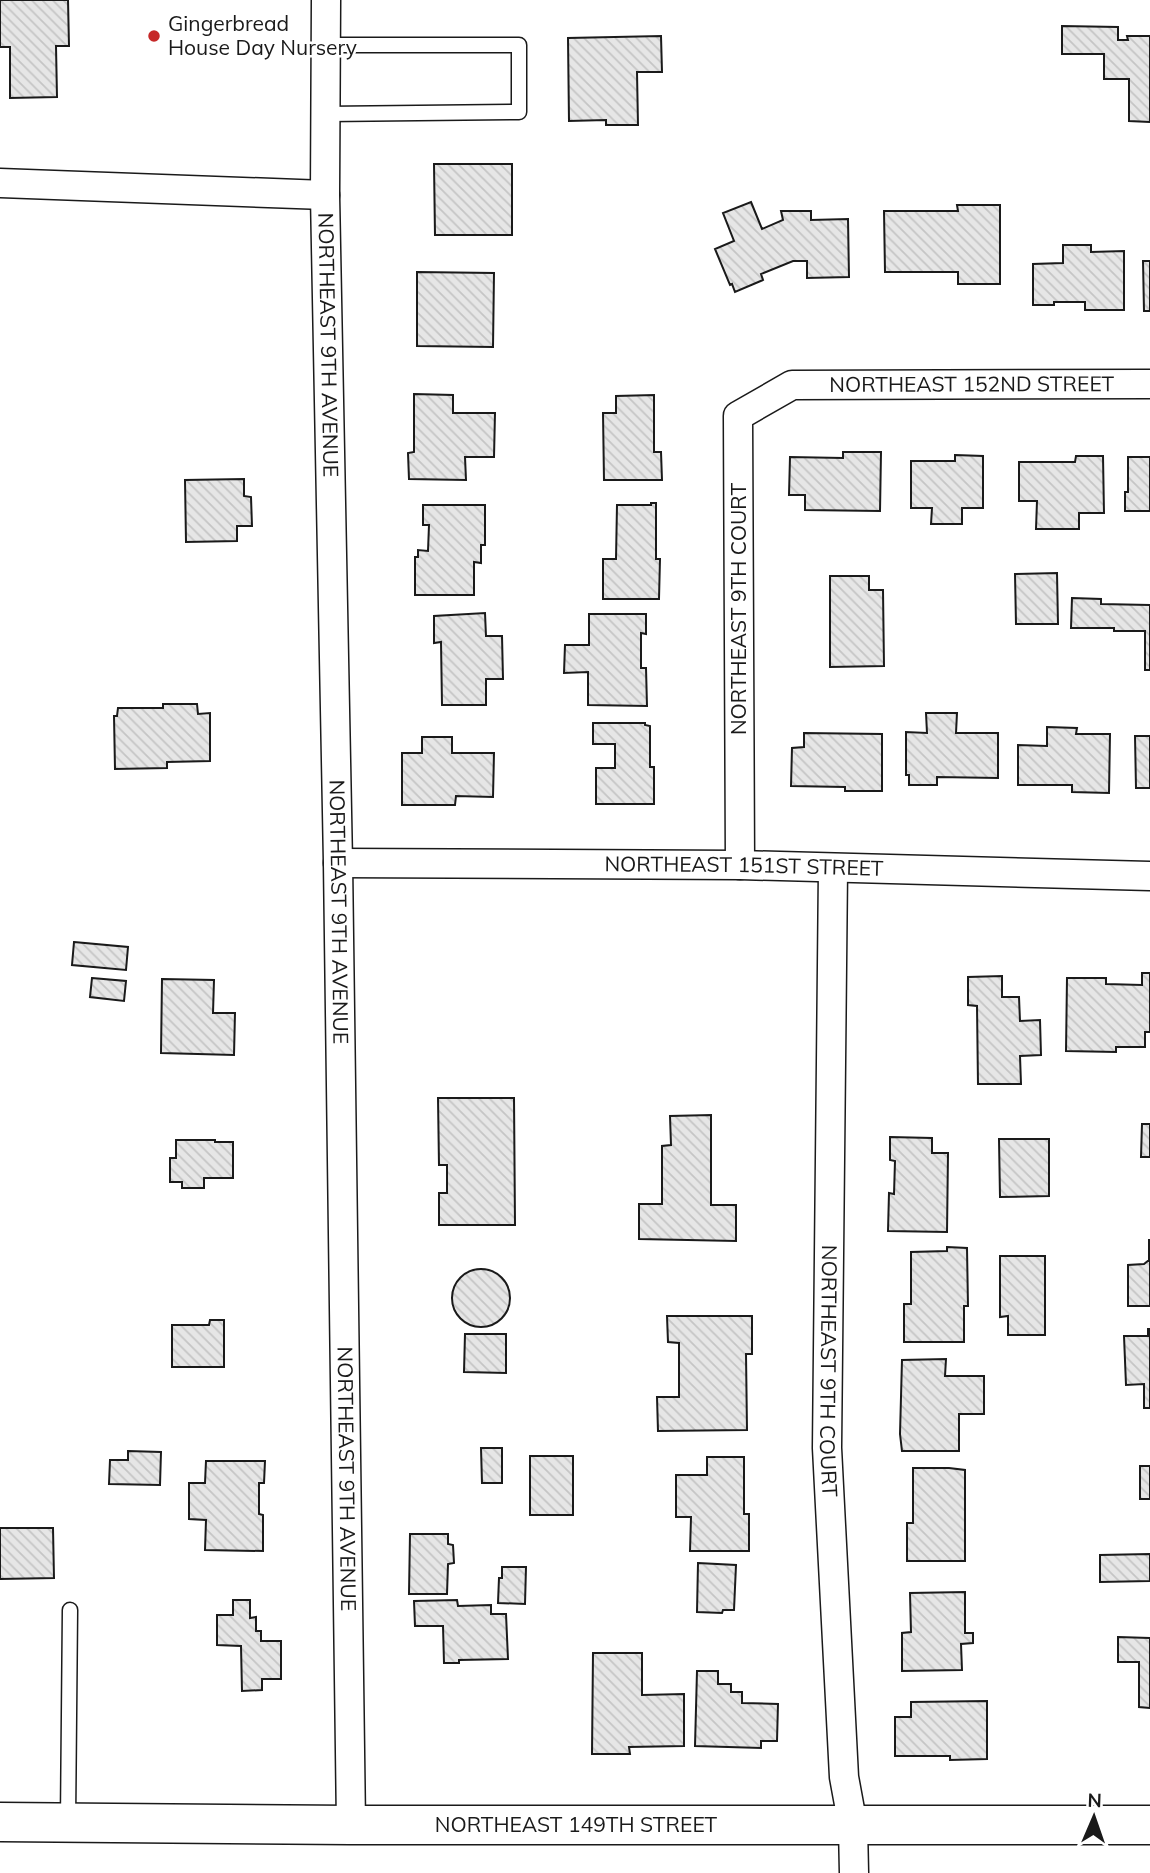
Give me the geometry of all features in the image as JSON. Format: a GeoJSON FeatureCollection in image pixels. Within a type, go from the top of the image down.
{"type":"FeatureCollection","features":[{"type":"Feature","properties":{"kind":"street","name":"NORTHEAST 9TH AVENUE"},"geometry":{"type":"LineString","coordinates":[[326,0],[325,195],[338,863],[351,1825]]}},
{"type":"Feature","properties":{"kind":"street"},"geometry":{"type":"LineString","coordinates":[[0,183],[325,195]]}},
{"type":"Feature","properties":{"kind":"street","name":"NORTHEAST 152ND STREET"},"geometry":{"type":"LineString","coordinates":[[792,385],[1150,384]]}},
{"type":"Feature","properties":{"kind":"street","name":"NORTHEAST 9TH COURT"},"geometry":{"type":"LineString","coordinates":[[740,865],[738,416],[792,385]]}},
{"type":"Feature","properties":{"kind":"street","name":"NORTHEAST 151ST STREET"},"geometry":{"type":"LineString","coordinates":[[338,863],[740,865],[1150,876]]}},
{"type":"Feature","properties":{"kind":"street","name":"NORTHEAST 9TH COURT"},"geometry":{"type":"LineString","coordinates":[[834,869],[827,1448],[844,1777],[853,1826],[855,1873]]}},
{"type":"Feature","properties":{"kind":"street","name":"NORTHEAST 149TH STREET"},"geometry":{"type":"LineString","coordinates":[[0,1822],[1150,1825]]}},
{"type":"Feature","properties":{"kind":"lane"},"geometry":{"type":"LineString","coordinates":[[326,45],[519,46],[519,112],[326,114]]}},
{"type":"Feature","properties":{"kind":"lane"},"geometry":{"type":"LineString","coordinates":[[68,1823],[70,1610]]}},
{"type":"Feature","properties":{"kind":"building"},"geometry":{"type":"Polygon","coordinates":[[[0,0],[68,0],[69,46],[56,46],[57,97],[10,98],[10,47],[0,47],[0,0]]]}},
{"type":"Feature","properties":{"kind":"building"},"geometry":{"type":"Polygon","coordinates":[[[1062,26],[1118,27],[1118,40],[1128,40],[1127,36],[1150,36],[1150,122],[1129,121],[1129,79],[1104,79],[1104,54],[1062,54],[1062,26]]]}},
{"type":"Feature","properties":{"kind":"building"},"geometry":{"type":"Polygon","coordinates":[[[661,36],[662,72],[637,72],[638,125],[606,125],[606,120],[569,121],[568,38],[661,36]]]}},
{"type":"Feature","properties":{"kind":"building"},"geometry":{"type":"Polygon","coordinates":[[[434,164],[512,164],[512,235],[435,235],[434,164]]]}},
{"type":"Feature","properties":{"kind":"building"},"geometry":{"type":"Polygon","coordinates":[[[751,202],[762,229],[783,220],[781,211],[811,211],[811,220],[848,219],[849,277],[807,278],[807,261],[793,261],[761,274],[763,280],[735,292],[715,249],[734,241],[723,213],[751,202]]]}},
{"type":"Feature","properties":{"kind":"building"},"geometry":{"type":"Polygon","coordinates":[[[957,205],[1000,205],[1000,284],[958,284],[958,272],[885,272],[884,211],[958,211],[957,205]]]}},
{"type":"Feature","properties":{"kind":"building"},"geometry":{"type":"Polygon","coordinates":[[[1063,245],[1091,245],[1091,252],[1124,251],[1124,310],[1085,310],[1085,302],[1033,305],[1033,264],[1063,263],[1063,245]]]}},
{"type":"Feature","properties":{"kind":"building"},"geometry":{"type":"Polygon","coordinates":[[[1143,261],[1150,261],[1150,311],[1144,311],[1143,261]]]}},
{"type":"Feature","properties":{"kind":"building"},"geometry":{"type":"Polygon","coordinates":[[[417,272],[494,273],[493,347],[417,346],[417,272]]]}},
{"type":"Feature","properties":{"kind":"building"},"geometry":{"type":"Polygon","coordinates":[[[414,394],[453,395],[453,413],[495,413],[494,457],[465,457],[466,480],[409,479],[408,453],[414,452],[414,394]]]}},
{"type":"Feature","properties":{"kind":"building"},"geometry":{"type":"Polygon","coordinates":[[[654,395],[654,452],[661,452],[662,480],[604,480],[603,413],[616,413],[616,396],[654,395]]]}},
{"type":"Feature","properties":{"kind":"building"},"geometry":{"type":"Polygon","coordinates":[[[843,452],[881,452],[880,511],[805,510],[805,495],[789,495],[790,457],[843,458],[843,452]]]}},
{"type":"Feature","properties":{"kind":"building"},"geometry":{"type":"Polygon","coordinates":[[[955,455],[983,456],[983,508],[962,508],[962,524],[931,524],[932,508],[911,508],[911,461],[955,461],[955,455]]]}},
{"type":"Feature","properties":{"kind":"building"},"geometry":{"type":"Polygon","coordinates":[[[1076,456],[1103,456],[1104,513],[1079,513],[1079,529],[1036,529],[1037,501],[1019,501],[1019,462],[1075,462],[1076,456]]]}},
{"type":"Feature","properties":{"kind":"building"},"geometry":{"type":"Polygon","coordinates":[[[1128,457],[1150,457],[1150,511],[1125,511],[1128,457]]]}},
{"type":"Feature","properties":{"kind":"building"},"geometry":{"type":"Polygon","coordinates":[[[244,479],[244,496],[251,497],[252,526],[237,526],[237,541],[186,542],[185,480],[244,479]]]}},
{"type":"Feature","properties":{"kind":"building"},"geometry":{"type":"Polygon","coordinates":[[[656,503],[656,559],[660,559],[659,599],[603,599],[603,559],[616,559],[617,505],[656,503]]]}},
{"type":"Feature","properties":{"kind":"building"},"geometry":{"type":"Polygon","coordinates":[[[423,505],[485,505],[485,545],[481,545],[481,563],[474,562],[474,595],[415,595],[415,557],[418,557],[418,550],[428,551],[429,525],[423,525],[423,505]]]}},
{"type":"Feature","properties":{"kind":"building"},"geometry":{"type":"Polygon","coordinates":[[[1057,573],[1058,624],[1016,624],[1015,574],[1057,573]]]}},
{"type":"Feature","properties":{"kind":"building"},"geometry":{"type":"Polygon","coordinates":[[[830,576],[869,576],[869,590],[883,590],[884,666],[830,667],[830,576]]]}},
{"type":"Feature","properties":{"kind":"building"},"geometry":{"type":"Polygon","coordinates":[[[1072,598],[1101,599],[1101,604],[1150,605],[1150,670],[1145,670],[1145,631],[1071,628],[1072,598]]]}},
{"type":"Feature","properties":{"kind":"building"},"geometry":{"type":"Polygon","coordinates":[[[485,613],[486,636],[502,636],[503,679],[486,679],[486,705],[442,705],[441,642],[434,643],[434,616],[485,613]]]}},
{"type":"Feature","properties":{"kind":"building"},"geometry":{"type":"Polygon","coordinates":[[[589,614],[646,614],[646,634],[641,633],[641,668],[646,668],[647,706],[588,705],[588,672],[564,673],[565,645],[589,645],[589,614]]]}},
{"type":"Feature","properties":{"kind":"building"},"geometry":{"type":"Polygon","coordinates":[[[163,704],[197,704],[198,714],[210,713],[210,761],[167,762],[167,768],[115,769],[114,716],[117,716],[118,708],[163,708],[163,704]]]}},
{"type":"Feature","properties":{"kind":"building"},"geometry":{"type":"Polygon","coordinates":[[[926,713],[957,713],[956,733],[998,733],[998,778],[937,777],[937,785],[909,785],[909,775],[906,775],[906,732],[927,733],[926,713]]]}},
{"type":"Feature","properties":{"kind":"building"},"geometry":{"type":"Polygon","coordinates":[[[593,723],[645,723],[650,726],[654,804],[596,804],[596,768],[615,768],[615,744],[593,744],[593,723]]]}},
{"type":"Feature","properties":{"kind":"building"},"geometry":{"type":"Polygon","coordinates":[[[1047,727],[1077,728],[1076,734],[1110,734],[1109,793],[1072,792],[1072,785],[1018,785],[1018,745],[1047,746],[1047,727]]]}},
{"type":"Feature","properties":{"kind":"building"},"geometry":{"type":"Polygon","coordinates":[[[804,733],[882,734],[882,791],[791,786],[792,748],[804,747],[804,733]]]}},
{"type":"Feature","properties":{"kind":"building"},"geometry":{"type":"Polygon","coordinates":[[[1135,736],[1150,736],[1150,788],[1136,788],[1135,736]]]}},
{"type":"Feature","properties":{"kind":"building"},"geometry":{"type":"Polygon","coordinates":[[[422,737],[452,737],[452,753],[494,753],[493,797],[456,796],[455,805],[402,805],[402,753],[422,753],[422,737]]]}},
{"type":"Feature","properties":{"kind":"building"},"geometry":{"type":"Polygon","coordinates":[[[74,942],[128,947],[126,970],[72,965],[74,942]]]}},
{"type":"Feature","properties":{"kind":"building"},"geometry":{"type":"Polygon","coordinates":[[[1142,973],[1150,973],[1150,1032],[1145,1032],[1145,1047],[1116,1047],[1116,1052],[1066,1051],[1067,978],[1106,978],[1106,984],[1142,985],[1142,973]]]}},
{"type":"Feature","properties":{"kind":"building"},"geometry":{"type":"Polygon","coordinates":[[[1002,976],[1002,997],[1019,997],[1020,1021],[1040,1020],[1041,1055],[1020,1056],[1021,1084],[978,1084],[977,1006],[968,1005],[968,977],[1002,976]]]}},
{"type":"Feature","properties":{"kind":"building"},"geometry":{"type":"Polygon","coordinates":[[[92,978],[126,981],[124,1001],[90,997],[92,978]]]}},
{"type":"Feature","properties":{"kind":"building"},"geometry":{"type":"Polygon","coordinates":[[[162,979],[214,980],[213,1013],[235,1013],[234,1055],[161,1053],[162,979]]]}},
{"type":"Feature","properties":{"kind":"building"},"geometry":{"type":"Polygon","coordinates":[[[438,1098],[514,1098],[515,1225],[439,1225],[439,1193],[447,1193],[447,1165],[439,1165],[438,1098]]]}},
{"type":"Feature","properties":{"kind":"building"},"geometry":{"type":"Polygon","coordinates":[[[711,1115],[711,1205],[736,1205],[736,1241],[639,1239],[639,1204],[662,1204],[662,1146],[671,1145],[670,1116],[711,1115]]]}},
{"type":"Feature","properties":{"kind":"building"},"geometry":{"type":"Polygon","coordinates":[[[1142,1124],[1150,1124],[1150,1157],[1141,1157],[1142,1124]]]}},
{"type":"Feature","properties":{"kind":"building"},"geometry":{"type":"Polygon","coordinates":[[[890,1137],[932,1138],[932,1153],[948,1153],[947,1232],[888,1231],[889,1193],[894,1194],[895,1161],[890,1160],[890,1137]]]}},
{"type":"Feature","properties":{"kind":"building"},"geometry":{"type":"Polygon","coordinates":[[[999,1139],[1049,1139],[1049,1196],[1000,1197],[999,1139]]]}},
{"type":"Feature","properties":{"kind":"building"},"geometry":{"type":"Polygon","coordinates":[[[176,1140],[233,1142],[233,1178],[204,1178],[204,1188],[182,1188],[182,1182],[170,1182],[170,1158],[176,1158],[176,1140]]]}},
{"type":"Feature","properties":{"kind":"building"},"geometry":{"type":"Polygon","coordinates":[[[1149,1240],[1150,1306],[1128,1306],[1128,1265],[1144,1264],[1149,1260],[1149,1240]]]}},
{"type":"Feature","properties":{"kind":"building"},"geometry":{"type":"Polygon","coordinates":[[[947,1247],[967,1248],[968,1306],[964,1306],[964,1342],[904,1342],[904,1304],[911,1304],[911,1252],[947,1251],[947,1247]]]}},
{"type":"Feature","properties":{"kind":"building"},"geometry":{"type":"Polygon","coordinates":[[[1000,1256],[1045,1256],[1045,1335],[1008,1335],[1008,1316],[1000,1317],[1000,1256]]]}},
{"type":"Feature","properties":{"kind":"building"},"geometry":{"type":"Polygon","coordinates":[[[481,1269],[492,1271],[505,1282],[510,1298],[508,1309],[497,1322],[481,1327],[470,1325],[457,1314],[452,1298],[454,1287],[465,1274],[481,1269]]]}},
{"type":"Feature","properties":{"kind":"building"},"geometry":{"type":"Polygon","coordinates":[[[667,1316],[752,1316],[752,1354],[746,1354],[747,1430],[658,1431],[657,1397],[679,1397],[679,1343],[668,1342],[667,1316]]]}},
{"type":"Feature","properties":{"kind":"building"},"geometry":{"type":"Polygon","coordinates":[[[210,1320],[224,1320],[224,1367],[172,1367],[172,1325],[209,1325],[210,1320]]]}},
{"type":"Feature","properties":{"kind":"building"},"geometry":{"type":"Polygon","coordinates":[[[1148,1329],[1150,1408],[1144,1408],[1144,1384],[1126,1385],[1124,1336],[1148,1336],[1148,1329]]]}},
{"type":"Feature","properties":{"kind":"building"},"geometry":{"type":"Polygon","coordinates":[[[465,1334],[506,1334],[506,1373],[464,1372],[465,1334]]]}},
{"type":"Feature","properties":{"kind":"building"},"geometry":{"type":"Polygon","coordinates":[[[946,1359],[945,1376],[984,1376],[984,1414],[959,1414],[959,1451],[902,1451],[902,1360],[946,1359]]]}},
{"type":"Feature","properties":{"kind":"building"},"geometry":{"type":"Polygon","coordinates":[[[481,1448],[502,1448],[502,1483],[482,1483],[481,1448]]]}},
{"type":"Feature","properties":{"kind":"building"},"geometry":{"type":"Polygon","coordinates":[[[128,1451],[161,1452],[160,1485],[109,1484],[110,1460],[128,1460],[128,1451]]]}},
{"type":"Feature","properties":{"kind":"building"},"geometry":{"type":"Polygon","coordinates":[[[530,1456],[573,1456],[573,1515],[530,1515],[530,1456]]]}},
{"type":"Feature","properties":{"kind":"building"},"geometry":{"type":"Polygon","coordinates":[[[707,1457],[744,1457],[744,1514],[749,1514],[749,1551],[690,1551],[691,1517],[676,1517],[676,1475],[707,1475],[707,1457]]]}},
{"type":"Feature","properties":{"kind":"building"},"geometry":{"type":"Polygon","coordinates":[[[206,1461],[265,1461],[264,1483],[259,1483],[259,1514],[263,1515],[263,1551],[205,1550],[206,1520],[189,1519],[189,1483],[205,1483],[206,1461]]]}},
{"type":"Feature","properties":{"kind":"building"},"geometry":{"type":"Polygon","coordinates":[[[1140,1466],[1150,1466],[1150,1499],[1140,1499],[1140,1466]]]}},
{"type":"Feature","properties":{"kind":"building"},"geometry":{"type":"Polygon","coordinates":[[[913,1468],[965,1470],[965,1561],[907,1561],[907,1523],[913,1523],[913,1468]]]}},
{"type":"Feature","properties":{"kind":"building"},"geometry":{"type":"Polygon","coordinates":[[[0,1528],[53,1528],[54,1578],[0,1579],[0,1528]]]}},
{"type":"Feature","properties":{"kind":"building"},"geometry":{"type":"Polygon","coordinates":[[[410,1534],[448,1534],[448,1544],[453,1545],[454,1563],[448,1564],[447,1594],[409,1594],[410,1534]]]}},
{"type":"Feature","properties":{"kind":"building"},"geometry":{"type":"Polygon","coordinates":[[[1150,1554],[1150,1581],[1100,1582],[1100,1555],[1150,1554]]]}},
{"type":"Feature","properties":{"kind":"building"},"geometry":{"type":"Polygon","coordinates":[[[698,1563],[736,1565],[734,1610],[723,1610],[722,1613],[697,1612],[698,1563]]]}},
{"type":"Feature","properties":{"kind":"building"},"geometry":{"type":"Polygon","coordinates":[[[502,1567],[526,1567],[525,1604],[498,1603],[502,1567]]]}},
{"type":"Feature","properties":{"kind":"building"},"geometry":{"type":"Polygon","coordinates":[[[965,1592],[965,1633],[973,1633],[973,1643],[961,1644],[962,1670],[902,1671],[902,1633],[911,1632],[910,1593],[965,1592]]]}},
{"type":"Feature","properties":{"kind":"building"},"geometry":{"type":"Polygon","coordinates":[[[233,1600],[250,1600],[250,1618],[256,1617],[256,1631],[261,1631],[261,1641],[281,1641],[281,1679],[262,1679],[262,1690],[242,1691],[241,1646],[217,1645],[217,1615],[233,1615],[233,1600]]]}},
{"type":"Feature","properties":{"kind":"building"},"geometry":{"type":"Polygon","coordinates":[[[457,1600],[458,1606],[491,1605],[491,1614],[506,1614],[508,1659],[444,1663],[443,1626],[415,1626],[414,1601],[457,1600]]]}},
{"type":"Feature","properties":{"kind":"building"},"geometry":{"type":"Polygon","coordinates":[[[1118,1637],[1150,1638],[1150,1708],[1139,1707],[1139,1662],[1118,1662],[1118,1637]]]}},
{"type":"Feature","properties":{"kind":"building"},"geometry":{"type":"Polygon","coordinates":[[[593,1653],[642,1653],[642,1695],[684,1694],[684,1746],[629,1747],[630,1754],[592,1754],[593,1653]]]}},
{"type":"Feature","properties":{"kind":"building"},"geometry":{"type":"Polygon","coordinates":[[[697,1671],[718,1671],[718,1684],[731,1684],[731,1692],[742,1692],[742,1703],[778,1704],[777,1741],[761,1741],[761,1748],[695,1746],[697,1671]]]}},
{"type":"Feature","properties":{"kind":"building"},"geometry":{"type":"Polygon","coordinates":[[[987,1701],[987,1759],[950,1760],[950,1756],[895,1756],[895,1717],[911,1717],[911,1702],[987,1701]]]}},
{"type":"Feature","properties":{"kind":"place","name":"Gingerbread House Day Nursery"},"geometry":{"type":"Point","coordinates":[154,36]}}]}
